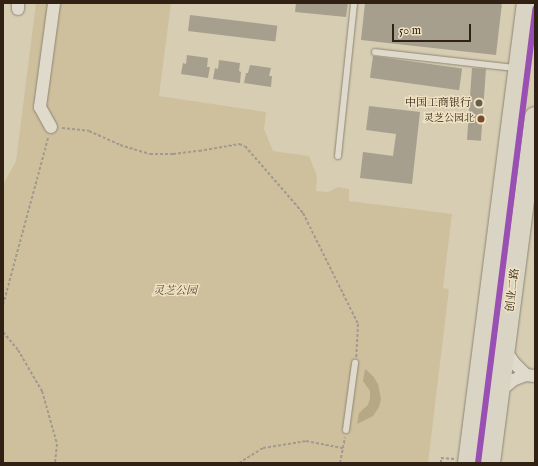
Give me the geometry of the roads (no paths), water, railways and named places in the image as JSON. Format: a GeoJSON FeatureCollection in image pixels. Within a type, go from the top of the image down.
{"type":"FeatureCollection","features":[{"type":"Feature","properties":{"kind":"main road","name":"创业二路"},"geometry":{"type":"LineString","coordinates":[[468,463],[527,3]]}},
{"type":"Feature","properties":{"kind":"main road","name":"创业二路"},"geometry":{"type":"LineString","coordinates":[[490,463],[535,117]]}},
{"type":"Feature","properties":{"kind":"street"},"geometry":{"type":"LineString","coordinates":[[51,127],[40,107],[54,3]]}},
{"type":"Feature","properties":{"kind":"street"},"geometry":{"type":"LineString","coordinates":[[505,350],[514,363],[531,375]]}},
{"type":"Feature","properties":{"kind":"street"},"geometry":{"type":"LineString","coordinates":[[499,392],[513,380],[531,375]]}},
{"type":"Feature","properties":{"kind":"lane"},"geometry":{"type":"LineString","coordinates":[[338,156],[354,3]]}},
{"type":"Feature","properties":{"kind":"lane"},"geometry":{"type":"LineString","coordinates":[[375,52],[519,68]]}},
{"type":"Feature","properties":{"kind":"lane"},"geometry":{"type":"LineString","coordinates":[[346,430],[355,363]]}},
{"type":"Feature","properties":{"kind":"place","name":"中国工商银行"},"geometry":{"type":"Point","coordinates":[479,103]}},
{"type":"Feature","properties":{"kind":"place","name":"灵芝公园北"},"geometry":{"type":"Point","coordinates":[481,119]}},
{"type":"Feature","properties":{"kind":"park label","name":"灵芝公园"},"geometry":{"type":"Point","coordinates":[175,291]}}]}
